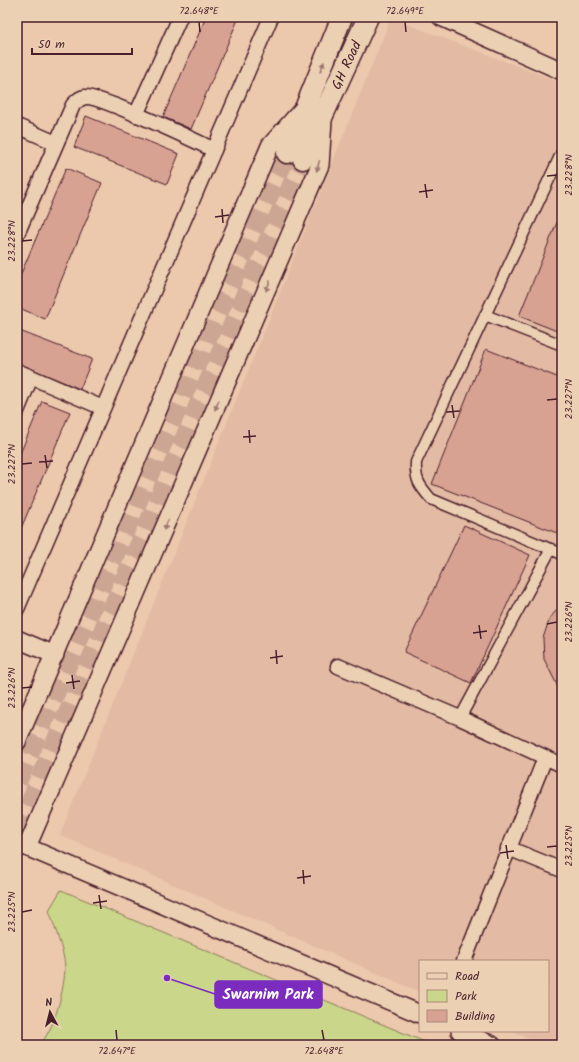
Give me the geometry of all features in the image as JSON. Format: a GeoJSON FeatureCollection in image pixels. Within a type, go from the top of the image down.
{"type":"FeatureCollection","features":[{"type":"Feature","properties":{"kind":"main road","name":"GH Road"},"geometry":{"type":"LineString","coordinates":[[315,109],[342,17]]}},
{"type":"Feature","properties":{"kind":"main road","name":"GH Road"},"geometry":{"type":"LineString","coordinates":[[315,109],[368,17]]}},
{"type":"Feature","properties":{"kind":"main road"},"geometry":{"type":"LineString","coordinates":[[295,156],[315,109]]}},
{"type":"Feature","properties":{"kind":"street"},"geometry":{"type":"LineString","coordinates":[[136,115],[180,17]]}},
{"type":"Feature","properties":{"kind":"street"},"geometry":{"type":"LineString","coordinates":[[17,609],[271,17]]}},
{"type":"Feature","properties":{"kind":"street"},"geometry":{"type":"LineString","coordinates":[[441,17],[562,71]]}},
{"type":"Feature","properties":{"kind":"street"},"geometry":{"type":"LineString","coordinates":[[17,234],[73,105],[79,99],[86,96],[136,115],[214,150]]}},
{"type":"Feature","properties":{"kind":"street"},"geometry":{"type":"LineString","coordinates":[[17,742],[55,656],[270,146],[315,109]]}},
{"type":"Feature","properties":{"kind":"street"},"geometry":{"type":"LineString","coordinates":[[315,109],[320,165],[22,845],[419,1014]]}},
{"type":"Feature","properties":{"kind":"street"},"geometry":{"type":"LineString","coordinates":[[17,126],[56,143]]}},
{"type":"Feature","properties":{"kind":"street"},"geometry":{"type":"LineString","coordinates":[[562,152],[416,462],[415,474],[420,486],[431,498],[562,554]]}},
{"type":"Feature","properties":{"kind":"street"},"geometry":{"type":"LineString","coordinates":[[485,315],[562,345]]}},
{"type":"Feature","properties":{"kind":"street"},"geometry":{"type":"LineString","coordinates":[[17,371],[103,408]]}},
{"type":"Feature","properties":{"kind":"street"},"geometry":{"type":"LineString","coordinates":[[17,411],[31,377]]}},
{"type":"Feature","properties":{"kind":"street"},"geometry":{"type":"LineString","coordinates":[[460,718],[551,549]]}},
{"type":"Feature","properties":{"kind":"street"},"geometry":{"type":"LineString","coordinates":[[17,640],[55,656]]}},
{"type":"Feature","properties":{"kind":"street"},"geometry":{"type":"LineString","coordinates":[[338,666],[460,718],[562,765]]}},
{"type":"Feature","properties":{"kind":"street"},"geometry":{"type":"LineString","coordinates":[[464,960],[545,758]]}},
{"type":"Feature","properties":{"kind":"street"},"geometry":{"type":"LineString","coordinates":[[508,848],[562,870]]}},
{"type":"Feature","properties":{"kind":"street"},"geometry":{"type":"LineString","coordinates":[[462,1032],[492,1045]]}},
{"type":"Feature","properties":{"kind":"shaded area"},"geometry":{"type":"Polygon","coordinates":[[[391,18],[562,83],[562,1045],[543,1045],[513,1032],[549,1032],[549,960],[419,960],[419,992],[60,835],[391,18]]]}},
{"type":"Feature","properties":{"kind":"green space"},"geometry":{"type":"Polygon","coordinates":[[[61,890],[432,1045],[39,1045],[44,1039],[54,1020],[63,986],[65,967],[64,961],[49,910],[61,890]]]}},
{"type":"Feature","properties":{"kind":"building"},"geometry":{"type":"Polygon","coordinates":[[[206,17],[239,17],[191,129],[163,117],[206,17]]]}},
{"type":"Feature","properties":{"kind":"building"},"geometry":{"type":"Polygon","coordinates":[[[86,116],[179,154],[167,184],[74,147],[86,116]]]}},
{"type":"Feature","properties":{"kind":"building"},"geometry":{"type":"Polygon","coordinates":[[[66,168],[102,183],[45,319],[17,307],[17,283],[66,168]]]}},
{"type":"Feature","properties":{"kind":"building"},"geometry":{"type":"Polygon","coordinates":[[[562,210],[562,333],[519,316],[562,210]]]}},
{"type":"Feature","properties":{"kind":"building"},"geometry":{"type":"Polygon","coordinates":[[[17,330],[92,359],[80,389],[17,363],[17,330]]]}},
{"type":"Feature","properties":{"kind":"building"},"geometry":{"type":"Polygon","coordinates":[[[486,349],[562,379],[562,535],[432,484],[486,349]]]}},
{"type":"Feature","properties":{"kind":"building"},"geometry":{"type":"Polygon","coordinates":[[[42,401],[70,412],[17,538],[17,461],[42,401]]]}},
{"type":"Feature","properties":{"kind":"building"},"geometry":{"type":"Polygon","coordinates":[[[464,525],[530,555],[471,683],[404,652],[464,525]]]}},
{"type":"Feature","properties":{"kind":"building"},"geometry":{"type":"Polygon","coordinates":[[[562,604],[562,695],[544,659],[543,638],[550,618],[562,604]]]}},
{"type":"Feature","properties":{"kind":"tunnel"},"geometry":{"type":"LineString","coordinates":[[17,782],[287,153]]}},
{"type":"Feature","properties":{"kind":"tunnel"},"geometry":{"type":"LineString","coordinates":[[17,834],[303,159]]}},
{"type":"Feature","properties":{"kind":"place","name":"Swarnim Park"},"geometry":{"type":"Point","coordinates":[167,978]}}]}
